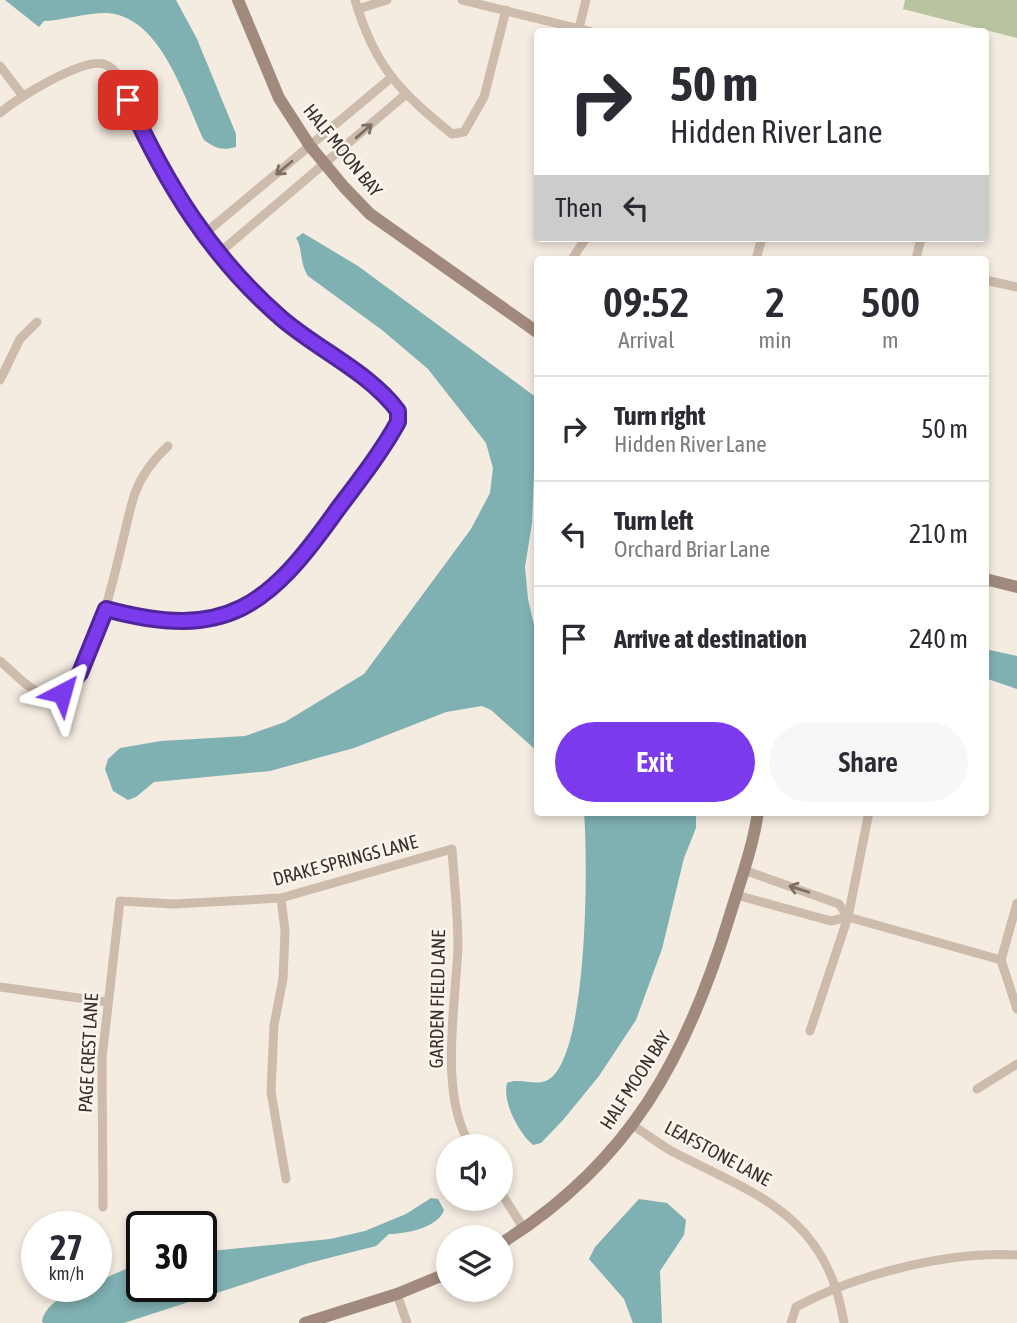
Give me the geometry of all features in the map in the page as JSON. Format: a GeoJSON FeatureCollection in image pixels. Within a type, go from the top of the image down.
{"type":"FeatureCollection","features":[{"type":"Feature","properties":{"kind":"street","name":"HALF MOON BAY"},"geometry":{"type":"LineString","coordinates":[[238,0],[279,98],[325,164],[370,214],[534,330]]}},
{"type":"Feature","properties":{"kind":"street"},"geometry":{"type":"LineString","coordinates":[[387,0],[356,5],[366,36],[405,95],[452,134],[464,132],[484,97],[506,10]]}},
{"type":"Feature","properties":{"kind":"street"},"geometry":{"type":"LineString","coordinates":[[462,0],[579,28],[586,0]]}},
{"type":"Feature","properties":{"kind":"street"},"geometry":{"type":"LineString","coordinates":[[0,113],[23,96],[87,64],[104,64],[117,73],[155,157],[203,235],[218,254],[282,319],[381,391],[398,411],[398,422],[390,436],[303,559],[262,596],[215,618],[192,621],[156,621],[106,609]]}},
{"type":"Feature","properties":{"kind":"street"},"geometry":{"type":"LineString","coordinates":[[0,65],[23,96]]}},
{"type":"Feature","properties":{"kind":"street"},"geometry":{"type":"LineString","coordinates":[[203,235],[392,77]]}},
{"type":"Feature","properties":{"kind":"street"},"geometry":{"type":"LineString","coordinates":[[218,254],[405,95]]}},
{"type":"Feature","properties":{"kind":"street"},"geometry":{"type":"LineString","coordinates":[[989,281],[1017,287]]}},
{"type":"Feature","properties":{"kind":"street"},"geometry":{"type":"LineString","coordinates":[[0,380],[20,339],[37,322]]}},
{"type":"Feature","properties":{"kind":"street"},"geometry":{"type":"LineString","coordinates":[[0,661],[34,690],[55,695],[68,688],[80,673],[106,609],[135,493],[153,459],[168,446]]}},
{"type":"Feature","properties":{"kind":"street"},"geometry":{"type":"LineString","coordinates":[[989,580],[1017,587]]}},
{"type":"Feature","properties":{"kind":"street","name":"HALF MOON BAY"},"geometry":{"type":"LineString","coordinates":[[513,1236],[556,1205],[590,1174],[632,1125],[676,1059],[706,991],[744,870],[757,816]]}},
{"type":"Feature","properties":{"kind":"street"},"geometry":{"type":"LineString","coordinates":[[810,1031],[848,917],[868,816]]}},
{"type":"Feature","properties":{"kind":"street","name":"DRAKE SPRINGS LANE"},"geometry":{"type":"LineString","coordinates":[[120,901],[174,904],[281,898],[452,849]]}},
{"type":"Feature","properties":{"kind":"street","name":"GARDEN FIELD LANE"},"geometry":{"type":"LineString","coordinates":[[452,849],[458,943],[451,1052],[453,1086],[467,1134]]}},
{"type":"Feature","properties":{"kind":"street"},"geometry":{"type":"LineString","coordinates":[[744,870],[839,904],[848,917]]}},
{"type":"Feature","properties":{"kind":"street"},"geometry":{"type":"LineString","coordinates":[[736,895],[831,921],[848,917],[1001,960]]}},
{"type":"Feature","properties":{"kind":"street"},"geometry":{"type":"LineString","coordinates":[[281,898],[285,931],[283,979],[274,1025],[271,1092],[286,1179]]}},
{"type":"Feature","properties":{"kind":"street","name":"PAGE CREST LANE"},"geometry":{"type":"LineString","coordinates":[[103,1208],[102,1070],[107,1002],[120,901]]}},
{"type":"Feature","properties":{"kind":"street"},"geometry":{"type":"LineString","coordinates":[[1017,903],[1001,960],[1017,1009]]}},
{"type":"Feature","properties":{"kind":"street"},"geometry":{"type":"LineString","coordinates":[[0,987],[107,1002]]}},
{"type":"Feature","properties":{"kind":"street"},"geometry":{"type":"LineString","coordinates":[[977,1089],[1017,1064]]}},
{"type":"Feature","properties":{"kind":"street","name":"LEAFSTONE LANE"},"geometry":{"type":"LineString","coordinates":[[632,1125],[674,1152],[749,1187],[784,1211],[814,1246],[835,1288],[844,1323]]}},
{"type":"Feature","properties":{"kind":"street"},"geometry":{"type":"LineString","coordinates":[[513,1211],[524,1229]]}},
{"type":"Feature","properties":{"kind":"street"},"geometry":{"type":"LineString","coordinates":[[792,1323],[792,1314],[796,1307],[835,1288],[957,1258],[1017,1255]]}},
{"type":"Feature","properties":{"kind":"street"},"geometry":{"type":"LineString","coordinates":[[305,1323],[397,1294],[436,1278]]}},
{"type":"Feature","properties":{"kind":"street"},"geometry":{"type":"LineString","coordinates":[[397,1294],[407,1323]]}},
{"type":"Feature","properties":{"kind":"green space"},"geometry":{"type":"Polygon","coordinates":[[[905,0],[1017,0],[1017,38],[989,31],[989,28],[978,28],[903,9],[905,0]]]}},
{"type":"Feature","properties":{"kind":"water"},"geometry":{"type":"Polygon","coordinates":[[[5,0],[176,0],[197,39],[236,134],[236,147],[219,148],[204,140],[169,63],[143,29],[127,18],[108,13],[93,14],[44,21],[39,27],[5,0]]]}},
{"type":"Feature","properties":{"kind":"water"},"geometry":{"type":"Polygon","coordinates":[[[303,233],[358,266],[534,396],[532,523],[525,567],[534,625],[534,748],[491,710],[482,706],[446,712],[354,748],[270,771],[154,782],[128,800],[113,791],[105,769],[108,759],[120,748],[161,741],[245,736],[285,722],[364,674],[471,529],[490,493],[493,468],[486,443],[428,369],[382,330],[308,276],[296,238],[303,233]]]}},
{"type":"Feature","properties":{"kind":"water"},"geometry":{"type":"Polygon","coordinates":[[[989,650],[1017,656],[1017,689],[989,679],[989,650]]]}},
{"type":"Feature","properties":{"kind":"water"},"geometry":{"type":"Polygon","coordinates":[[[584,816],[696,816],[696,828],[684,858],[662,949],[636,1020],[599,1076],[563,1120],[541,1143],[533,1145],[522,1133],[509,1108],[507,1083],[536,1083],[548,1080],[565,1057],[579,991],[586,870],[584,816]]]}},
{"type":"Feature","properties":{"kind":"water"},"geometry":{"type":"Polygon","coordinates":[[[431,1198],[436,1199],[436,1211],[444,1211],[428,1226],[389,1234],[376,1246],[309,1263],[217,1293],[217,1250],[330,1239],[365,1231],[406,1214],[431,1198]]]}},
{"type":"Feature","properties":{"kind":"water"},"geometry":{"type":"Polygon","coordinates":[[[639,1199],[667,1203],[686,1220],[684,1235],[660,1271],[662,1323],[633,1323],[624,1299],[589,1259],[595,1247],[639,1199]]]}},
{"type":"Feature","properties":{"kind":"water"},"geometry":{"type":"Polygon","coordinates":[[[126,1269],[126,1302],[189,1302],[124,1323],[43,1323],[45,1314],[55,1302],[112,1302],[112,1275],[126,1269]]]}},
{"type":"Feature","properties":{"kind":"route"},"geometry":{"type":"LineString","coordinates":[[62,693],[80,673],[106,609],[167,623],[192,621],[215,618],[262,596],[303,559],[398,422],[398,411],[381,391],[282,319],[218,254],[175,195],[128,100]]}}]}
